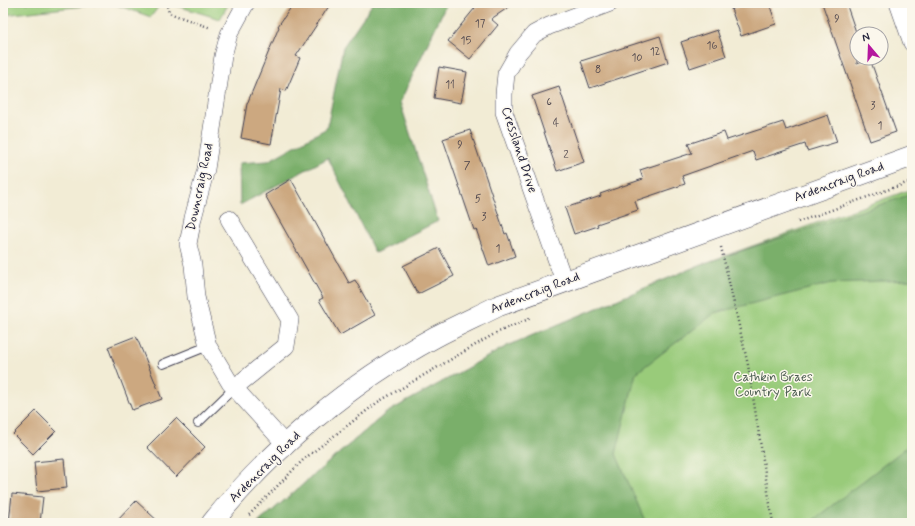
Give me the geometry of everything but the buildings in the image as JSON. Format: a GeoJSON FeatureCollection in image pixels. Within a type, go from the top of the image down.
{"type":"FeatureCollection","features":[{"type":"Feature","properties":{"kind":"street","name":"Downcraig Road"},"geometry":{"type":"LineString","coordinates":[[246,3],[229,34],[223,56],[206,169],[193,218],[188,244],[193,265],[196,296],[208,346],[234,388],[285,444]]}},
{"type":"Feature","properties":{"kind":"street","name":"Cressland Drive"},"geometry":{"type":"LineString","coordinates":[[564,281],[504,112],[506,74],[518,53],[534,34],[549,26],[610,3]]}},
{"type":"Feature","properties":{"kind":"street"},"geometry":{"type":"LineString","coordinates":[[898,3],[912,43]]}},
{"type":"Feature","properties":{"kind":"street","name":"Ardencraig Road"},"geometry":{"type":"LineString","coordinates":[[212,523],[231,500],[285,444],[322,412],[364,381],[435,337],[498,306],[912,156]]}},
{"type":"Feature","properties":{"kind":"street"},"geometry":{"type":"LineString","coordinates":[[229,219],[290,320],[286,346],[234,388]]}},
{"type":"Feature","properties":{"kind":"lane"},"geometry":{"type":"LineString","coordinates":[[163,364],[208,346]]}},
{"type":"Feature","properties":{"kind":"lane"},"geometry":{"type":"LineString","coordinates":[[198,423],[234,388]]}},
{"type":"Feature","properties":{"kind":"path"},"geometry":{"type":"LineString","coordinates":[[169,3],[167,6],[169,13],[229,34]]}},
{"type":"Feature","properties":{"kind":"path"},"geometry":{"type":"LineString","coordinates":[[795,223],[912,181]]}},
{"type":"Feature","properties":{"kind":"path"},"geometry":{"type":"LineString","coordinates":[[712,228],[722,249],[748,366],[773,523]]}},
{"type":"Feature","properties":{"kind":"path"},"geometry":{"type":"LineString","coordinates":[[715,251],[722,249]]}},
{"type":"Feature","properties":{"kind":"path"},"geometry":{"type":"LineString","coordinates":[[246,518],[304,459],[378,402],[496,333],[533,318]]}},
{"type":"Feature","properties":{"kind":"green space"},"geometry":{"type":"Polygon","coordinates":[[[3,3],[111,3],[3,15],[3,3]]]}},
{"type":"Feature","properties":{"kind":"green space"},"geometry":{"type":"Polygon","coordinates":[[[111,3],[161,3],[151,17],[111,3]]]}},
{"type":"Feature","properties":{"kind":"green space"},"geometry":{"type":"Polygon","coordinates":[[[176,3],[229,3],[220,19],[174,5],[176,3]]]}},
{"type":"Feature","properties":{"kind":"green space"},"geometry":{"type":"Polygon","coordinates":[[[373,3],[447,3],[400,102],[438,221],[375,253],[328,158],[240,205],[239,163],[268,161],[327,128],[343,47],[373,3]]]}},
{"type":"Feature","properties":{"kind":"green space","name":"Cathkin Braes Country Park"},"geometry":{"type":"Polygon","coordinates":[[[912,189],[912,523],[258,523],[386,413],[507,346],[702,264],[912,189]]]}},
{"type":"Feature","properties":{"kind":"green space"},"geometry":{"type":"Polygon","coordinates":[[[912,194],[912,280],[832,283],[715,313],[636,373],[616,454],[645,521],[650,523],[258,523],[386,413],[507,346],[702,264],[912,194]]]}},
{"type":"Feature","properties":{"kind":"green space"},"geometry":{"type":"Polygon","coordinates":[[[912,443],[912,523],[802,523],[812,521],[912,443]]]}}]}
